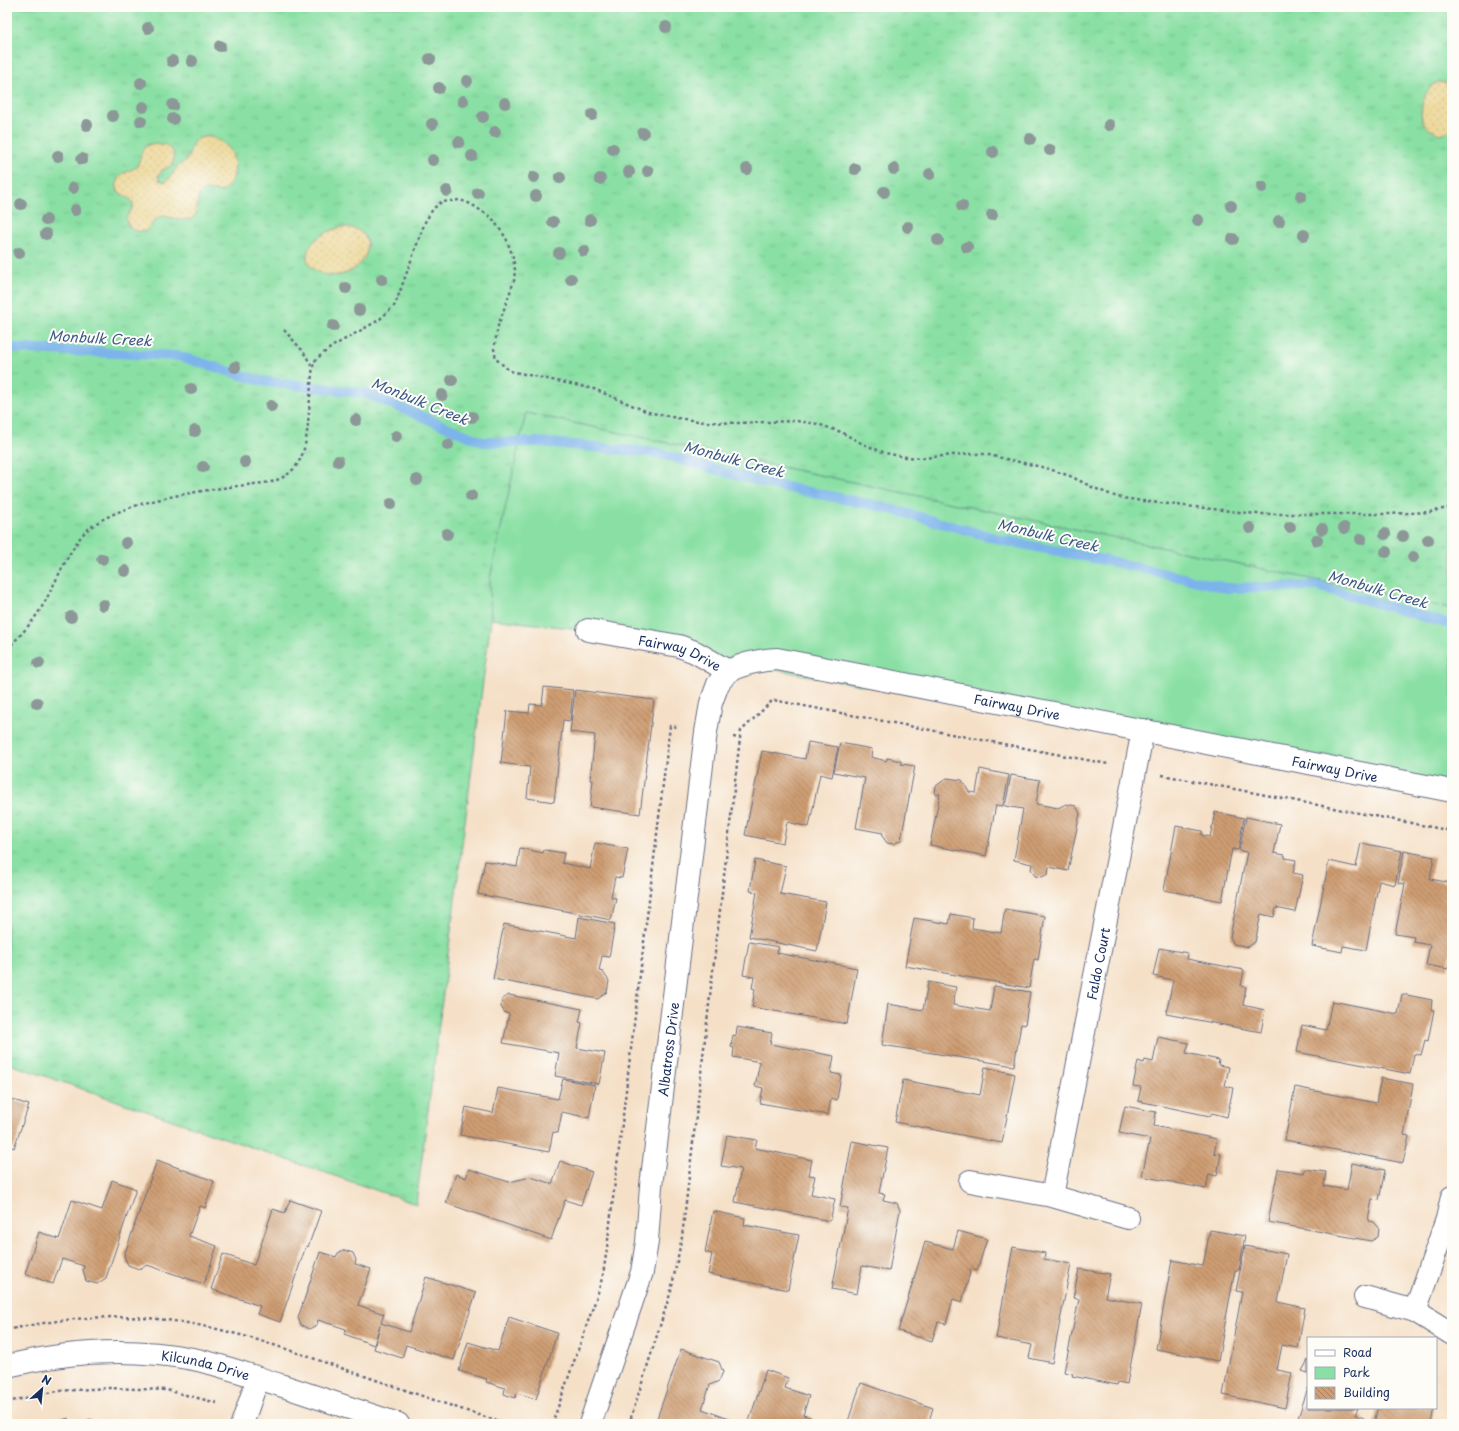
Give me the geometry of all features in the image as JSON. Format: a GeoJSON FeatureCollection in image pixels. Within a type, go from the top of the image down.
{"type":"FeatureCollection","features":[{"type":"Feature","properties":{"kind":"street","name":"Fairway Drive"},"geometry":{"type":"LineString","coordinates":[[588,630],[679,646],[695,652],[728,671],[746,663],[777,659],[1452,791]]}},
{"type":"Feature","properties":{"kind":"street","name":"Albatross Drive"},"geometry":{"type":"LineString","coordinates":[[590,1424],[642,1272],[647,1242],[651,1186],[706,732],[712,703],[718,684],[728,671]]}},
{"type":"Feature","properties":{"kind":"street","name":"Faldo Court"},"geometry":{"type":"LineString","coordinates":[[1052,1196],[1143,730]]}},
{"type":"Feature","properties":{"kind":"street"},"geometry":{"type":"LineString","coordinates":[[970,1181],[1052,1196],[1128,1218]]}},
{"type":"Feature","properties":{"kind":"street"},"geometry":{"type":"LineString","coordinates":[[1415,1311],[1447,1219],[1452,1197]]}},
{"type":"Feature","properties":{"kind":"street"},"geometry":{"type":"LineString","coordinates":[[1365,1297],[1415,1311],[1452,1334]]}},
{"type":"Feature","properties":{"kind":"street","name":"Kilcunda Drive"},"geometry":{"type":"LineString","coordinates":[[7,1366],[35,1359],[81,1353],[131,1352],[163,1355],[194,1360],[258,1378],[398,1424]]}},
{"type":"Feature","properties":{"kind":"street"},"geometry":{"type":"LineString","coordinates":[[242,1424],[258,1378]]}},
{"type":"Feature","properties":{"kind":"path"},"geometry":{"type":"LineString","coordinates":[[7,649],[28,627],[40,610],[81,537],[97,522],[119,512],[172,496],[202,490],[279,480],[297,466],[306,444],[313,366],[316,358],[333,346],[379,320],[395,305],[425,222],[433,209],[441,202],[460,200],[471,204],[492,218],[506,238],[513,257],[514,281],[498,326],[494,349],[496,359],[510,371],[594,389],[648,412],[677,418],[705,422],[738,423],[797,421],[818,424],[841,432],[861,443],[885,453],[905,457],[923,458],[963,454],[984,454],[1046,468],[1070,476],[1094,488],[1118,497],[1257,514],[1388,514],[1430,512],[1452,507]]}},
{"type":"Feature","properties":{"kind":"path"},"geometry":{"type":"LineString","coordinates":[[284,330],[302,350],[313,366]]}},
{"type":"Feature","properties":{"kind":"path"},"geometry":{"type":"LineString","coordinates":[[629,1424],[671,1291],[681,1243],[741,731],[773,700],[1115,766]]}},
{"type":"Feature","properties":{"kind":"path"},"geometry":{"type":"LineString","coordinates":[[552,1424],[603,1275],[670,726],[677,727]]}},
{"type":"Feature","properties":{"kind":"path"},"geometry":{"type":"LineString","coordinates":[[728,736],[740,738]]}},
{"type":"Feature","properties":{"kind":"path"},"geometry":{"type":"LineString","coordinates":[[1160,775],[1452,831]]}},
{"type":"Feature","properties":{"kind":"path"},"geometry":{"type":"LineString","coordinates":[[7,1402],[58,1391],[108,1388],[167,1390],[218,1403]]}},
{"type":"Feature","properties":{"kind":"path"},"geometry":{"type":"LineString","coordinates":[[275,1423],[279,1424]]}},
{"type":"Feature","properties":{"kind":"green space"},"geometry":{"type":"Polygon","coordinates":[[[7,7],[1452,7],[1452,609],[526,413],[490,579],[491,619],[416,1204],[7,1063],[7,7]]]}},
{"type":"Feature","properties":{"kind":"green space"},"geometry":{"type":"Polygon","coordinates":[[[526,413],[1452,609],[1452,791],[744,664],[588,630],[491,619],[490,579],[526,413]]]}},
{"type":"Feature","properties":{"kind":"sand"},"geometry":{"type":"Polygon","coordinates":[[[1438,82],[1452,85],[1452,130],[1440,134],[1427,128],[1421,116],[1422,106],[1427,91],[1438,82]]]}},
{"type":"Feature","properties":{"kind":"sand"},"geometry":{"type":"Polygon","coordinates":[[[208,136],[219,140],[226,145],[234,159],[235,165],[233,177],[227,188],[222,192],[202,191],[199,194],[196,214],[192,219],[182,220],[163,216],[157,218],[146,231],[139,231],[130,228],[126,218],[132,209],[133,203],[130,199],[118,192],[118,178],[124,173],[137,167],[143,149],[148,145],[155,143],[166,145],[173,151],[173,163],[164,169],[158,176],[159,180],[164,182],[167,181],[175,169],[187,159],[193,143],[202,137],[208,136]]]}},
{"type":"Feature","properties":{"kind":"sand"},"geometry":{"type":"Polygon","coordinates":[[[342,227],[356,229],[364,235],[367,244],[366,253],[361,262],[353,270],[341,275],[328,275],[319,272],[309,264],[307,258],[310,246],[315,240],[324,234],[342,227]]]}},
{"type":"Feature","properties":{"kind":"building"},"geometry":{"type":"Polygon","coordinates":[[[544,687],[573,690],[570,721],[563,720],[554,802],[527,798],[530,767],[501,763],[507,711],[529,713],[530,704],[542,705],[544,687]]]}},
{"type":"Feature","properties":{"kind":"building"},"geometry":{"type":"Polygon","coordinates":[[[575,690],[654,700],[640,814],[590,807],[593,780],[590,780],[595,735],[570,732],[575,690]]]}},
{"type":"Feature","properties":{"kind":"building"},"geometry":{"type":"Polygon","coordinates":[[[808,742],[838,747],[832,777],[820,774],[809,827],[787,822],[783,843],[745,835],[762,751],[805,759],[808,742]]]}},
{"type":"Feature","properties":{"kind":"building"},"geometry":{"type":"Polygon","coordinates":[[[840,743],[872,749],[871,757],[886,761],[887,758],[901,761],[901,764],[915,766],[901,840],[894,844],[887,843],[882,836],[883,833],[856,828],[865,778],[834,772],[840,743]]]}},
{"type":"Feature","properties":{"kind":"building"},"geometry":{"type":"Polygon","coordinates":[[[980,769],[1009,775],[1003,806],[996,805],[986,856],[930,845],[940,794],[935,794],[936,786],[947,778],[962,780],[969,792],[976,793],[980,769]]]}},
{"type":"Feature","properties":{"kind":"building"},"geometry":{"type":"Polygon","coordinates":[[[1011,775],[1040,780],[1036,804],[1058,808],[1066,804],[1076,806],[1080,813],[1068,871],[1049,867],[1048,874],[1042,877],[1035,876],[1031,869],[1032,864],[1014,860],[1023,809],[1005,806],[1011,775]]]}},
{"type":"Feature","properties":{"kind":"building"},"geometry":{"type":"Polygon","coordinates":[[[1215,812],[1244,818],[1238,850],[1232,849],[1222,901],[1164,890],[1176,826],[1202,831],[1202,835],[1210,837],[1215,812]]]}},
{"type":"Feature","properties":{"kind":"building"},"geometry":{"type":"Polygon","coordinates":[[[1246,817],[1280,824],[1274,853],[1285,855],[1285,858],[1296,860],[1293,873],[1303,875],[1295,912],[1276,908],[1274,917],[1261,914],[1255,942],[1248,947],[1234,944],[1230,937],[1247,852],[1239,851],[1246,817]]]}},
{"type":"Feature","properties":{"kind":"building"},"geometry":{"type":"Polygon","coordinates":[[[595,843],[628,849],[622,878],[615,877],[611,897],[616,898],[611,920],[478,894],[485,861],[517,867],[520,848],[543,853],[544,850],[564,853],[562,863],[590,869],[595,843]]]}},
{"type":"Feature","properties":{"kind":"building"},"geometry":{"type":"Polygon","coordinates":[[[1361,843],[1402,851],[1395,885],[1379,881],[1366,950],[1343,946],[1342,952],[1312,946],[1329,861],[1356,867],[1361,843]]]}},
{"type":"Feature","properties":{"kind":"building"},"geometry":{"type":"Polygon","coordinates":[[[1404,851],[1434,857],[1430,879],[1452,883],[1452,946],[1448,969],[1426,965],[1430,945],[1413,942],[1414,937],[1395,934],[1405,884],[1398,883],[1404,851]]]}},
{"type":"Feature","properties":{"kind":"building"},"geometry":{"type":"Polygon","coordinates":[[[755,860],[786,866],[780,894],[826,902],[817,951],[749,937],[757,892],[750,891],[755,860]]]}},
{"type":"Feature","properties":{"kind":"building"},"geometry":{"type":"Polygon","coordinates":[[[1005,909],[1045,916],[1038,960],[1034,959],[1029,988],[905,966],[914,918],[949,924],[951,914],[973,918],[972,928],[1001,933],[1005,909]]]}},
{"type":"Feature","properties":{"kind":"building"},"geometry":{"type":"Polygon","coordinates":[[[579,917],[615,924],[609,957],[602,956],[599,971],[603,972],[609,981],[607,992],[598,999],[493,979],[504,924],[576,938],[579,917]]]}},
{"type":"Feature","properties":{"kind":"building"},"geometry":{"type":"Polygon","coordinates":[[[749,942],[779,947],[777,953],[857,968],[847,1024],[752,1007],[755,989],[752,988],[754,977],[743,975],[749,942]]]}},
{"type":"Feature","properties":{"kind":"building"},"geometry":{"type":"Polygon","coordinates":[[[1159,948],[1188,953],[1187,959],[1244,970],[1241,986],[1246,987],[1243,1005],[1265,1010],[1261,1032],[1166,1014],[1173,980],[1153,976],[1159,948]]]}},
{"type":"Feature","properties":{"kind":"building"},"geometry":{"type":"Polygon","coordinates":[[[928,982],[956,987],[953,1005],[990,1011],[994,986],[1030,992],[1025,1025],[1021,1024],[1014,1066],[882,1045],[888,1004],[923,1010],[928,982]]]}},
{"type":"Feature","properties":{"kind":"building"},"geometry":{"type":"Polygon","coordinates":[[[1402,994],[1432,1000],[1431,1010],[1434,1010],[1428,1041],[1425,1040],[1421,1055],[1414,1054],[1410,1074],[1297,1052],[1302,1025],[1326,1030],[1332,1001],[1398,1014],[1402,994]]]}},
{"type":"Feature","properties":{"kind":"building"},"geometry":{"type":"Polygon","coordinates":[[[509,995],[582,1009],[579,1022],[582,1023],[577,1048],[605,1053],[599,1084],[555,1076],[559,1053],[503,1043],[509,1014],[505,1013],[501,1007],[502,999],[509,995]]]}},
{"type":"Feature","properties":{"kind":"building"},"geometry":{"type":"Polygon","coordinates":[[[737,1027],[772,1033],[770,1044],[834,1056],[831,1073],[841,1075],[837,1100],[831,1099],[828,1115],[760,1103],[763,1088],[755,1086],[760,1062],[733,1057],[734,1048],[731,1047],[733,1035],[736,1036],[737,1027]]]}},
{"type":"Feature","properties":{"kind":"building"},"geometry":{"type":"Polygon","coordinates":[[[1158,1037],[1189,1043],[1186,1053],[1219,1060],[1218,1065],[1229,1067],[1225,1086],[1233,1088],[1227,1117],[1212,1113],[1210,1116],[1138,1101],[1141,1087],[1133,1086],[1138,1061],[1144,1063],[1145,1060],[1153,1062],[1158,1037]]]}},
{"type":"Feature","properties":{"kind":"building"},"geometry":{"type":"Polygon","coordinates":[[[985,1067],[1015,1074],[1002,1143],[895,1122],[903,1080],[980,1095],[985,1067]]]}},
{"type":"Feature","properties":{"kind":"building"},"geometry":{"type":"Polygon","coordinates":[[[1381,1078],[1413,1084],[1404,1135],[1409,1136],[1403,1163],[1285,1140],[1295,1087],[1376,1103],[1381,1078]]]}},
{"type":"Feature","properties":{"kind":"building"},"geometry":{"type":"Polygon","coordinates":[[[563,1079],[595,1085],[589,1118],[562,1112],[558,1133],[553,1132],[549,1152],[460,1135],[466,1107],[493,1113],[498,1088],[558,1099],[563,1079]]]}},
{"type":"Feature","properties":{"kind":"building"},"geometry":{"type":"Polygon","coordinates":[[[7,1098],[29,1105],[14,1148],[7,1145],[7,1098]]]}},
{"type":"Feature","properties":{"kind":"building"},"geometry":{"type":"Polygon","coordinates":[[[1125,1106],[1156,1112],[1154,1126],[1217,1139],[1214,1153],[1221,1154],[1217,1176],[1209,1174],[1206,1189],[1142,1176],[1150,1139],[1119,1133],[1125,1106]]]}},
{"type":"Feature","properties":{"kind":"building"},"geometry":{"type":"Polygon","coordinates":[[[727,1135],[757,1140],[755,1148],[812,1160],[809,1175],[815,1176],[811,1194],[835,1199],[830,1221],[735,1202],[741,1169],[721,1166],[727,1135]]]}},
{"type":"Feature","properties":{"kind":"building"},"geometry":{"type":"Polygon","coordinates":[[[852,1141],[888,1148],[879,1193],[885,1194],[883,1200],[897,1203],[900,1210],[889,1271],[862,1266],[857,1294],[832,1289],[848,1208],[840,1207],[852,1141]]]}},
{"type":"Feature","properties":{"kind":"building"},"geometry":{"type":"Polygon","coordinates":[[[157,1160],[214,1181],[205,1208],[200,1206],[189,1236],[217,1246],[204,1284],[147,1265],[139,1269],[128,1265],[124,1256],[157,1160]]]}},
{"type":"Feature","properties":{"kind":"building"},"geometry":{"type":"Polygon","coordinates":[[[560,1161],[592,1172],[581,1205],[565,1200],[551,1240],[446,1203],[456,1174],[466,1178],[469,1169],[509,1182],[531,1177],[552,1184],[560,1161]]]}},
{"type":"Feature","properties":{"kind":"building"},"geometry":{"type":"Polygon","coordinates":[[[1352,1163],[1385,1170],[1379,1200],[1372,1199],[1368,1221],[1374,1222],[1379,1228],[1378,1237],[1371,1241],[1268,1222],[1278,1169],[1304,1173],[1305,1169],[1326,1172],[1324,1186],[1347,1190],[1352,1163]]]}},
{"type":"Feature","properties":{"kind":"building"},"geometry":{"type":"Polygon","coordinates":[[[112,1180],[136,1189],[106,1278],[97,1284],[86,1281],[83,1270],[84,1266],[62,1259],[53,1284],[25,1274],[39,1232],[59,1239],[72,1200],[102,1210],[112,1180]]]}},
{"type":"Feature","properties":{"kind":"building"},"geometry":{"type":"Polygon","coordinates":[[[290,1200],[321,1211],[308,1247],[306,1246],[280,1322],[257,1314],[260,1306],[211,1289],[223,1254],[254,1265],[273,1209],[285,1213],[290,1200]]]}},
{"type":"Feature","properties":{"kind":"building"},"geometry":{"type":"Polygon","coordinates":[[[713,1211],[745,1218],[744,1225],[799,1235],[788,1290],[708,1274],[712,1254],[705,1252],[713,1211]]]}},
{"type":"Feature","properties":{"kind":"building"},"geometry":{"type":"Polygon","coordinates":[[[1210,1230],[1245,1236],[1239,1270],[1235,1270],[1218,1361],[1156,1349],[1172,1260],[1203,1266],[1210,1230]]]}},
{"type":"Feature","properties":{"kind":"building"},"geometry":{"type":"Polygon","coordinates":[[[958,1231],[987,1239],[977,1271],[971,1269],[962,1302],[953,1299],[946,1324],[938,1322],[932,1341],[898,1331],[925,1242],[953,1249],[958,1231]]]}},
{"type":"Feature","properties":{"kind":"building"},"geometry":{"type":"Polygon","coordinates":[[[1245,1246],[1287,1254],[1278,1302],[1305,1308],[1298,1348],[1282,1345],[1277,1370],[1292,1373],[1285,1408],[1223,1395],[1242,1292],[1236,1291],[1245,1246]]]}},
{"type":"Feature","properties":{"kind":"building"},"geometry":{"type":"Polygon","coordinates":[[[1013,1247],[1045,1253],[1044,1259],[1071,1264],[1052,1363],[1029,1358],[1032,1345],[996,1338],[1013,1247]]]}},
{"type":"Feature","properties":{"kind":"building"},"geometry":{"type":"Polygon","coordinates":[[[344,1250],[353,1253],[356,1260],[355,1264],[371,1269],[358,1305],[384,1314],[381,1323],[409,1332],[426,1277],[476,1293],[454,1360],[406,1345],[402,1358],[374,1349],[380,1325],[374,1345],[344,1334],[346,1329],[318,1320],[317,1325],[309,1329],[301,1325],[298,1318],[320,1252],[336,1257],[338,1253],[344,1250]]]}},
{"type":"Feature","properties":{"kind":"building"},"geometry":{"type":"Polygon","coordinates":[[[1079,1269],[1110,1274],[1105,1297],[1142,1304],[1127,1384],[1118,1382],[1117,1385],[1072,1376],[1073,1374],[1064,1372],[1079,1299],[1073,1298],[1079,1269]]]}},
{"type":"Feature","properties":{"kind":"building"},"geometry":{"type":"Polygon","coordinates":[[[509,1317],[557,1333],[536,1399],[517,1393],[515,1398],[504,1394],[505,1388],[486,1382],[487,1379],[459,1371],[468,1342],[498,1351],[509,1317]]]}},
{"type":"Feature","properties":{"kind":"building"},"geometry":{"type":"Polygon","coordinates":[[[681,1349],[719,1362],[723,1372],[719,1381],[710,1385],[702,1409],[729,1419],[728,1424],[655,1424],[681,1349]]]}},
{"type":"Feature","properties":{"kind":"building"},"geometry":{"type":"Polygon","coordinates":[[[1307,1362],[1307,1373],[1302,1371],[1307,1362]]]}},
{"type":"Feature","properties":{"kind":"building"},"geometry":{"type":"Polygon","coordinates":[[[766,1370],[788,1378],[785,1388],[809,1396],[803,1415],[811,1417],[809,1424],[748,1424],[766,1370]]]}},
{"type":"Feature","properties":{"kind":"building"},"geometry":{"type":"Polygon","coordinates":[[[861,1383],[933,1408],[928,1424],[847,1424],[861,1383]]]}},
{"type":"Feature","properties":{"kind":"building"},"geometry":{"type":"Polygon","coordinates":[[[1307,1391],[1307,1409],[1358,1409],[1355,1415],[1364,1418],[1362,1424],[1296,1424],[1307,1391]]]}},
{"type":"Feature","properties":{"kind":"building"},"geometry":{"type":"Polygon","coordinates":[[[1434,1409],[1431,1424],[1374,1424],[1377,1410],[1434,1409]]]}},
{"type":"Feature","properties":{"kind":"building"},"geometry":{"type":"Polygon","coordinates":[[[1451,1410],[1452,1424],[1449,1424],[1451,1410]]]}},
{"type":"Feature","properties":{"kind":"building"},"geometry":{"type":"Polygon","coordinates":[[[68,1418],[70,1424],[50,1424],[68,1418]]]}},
{"type":"Feature","properties":{"kind":"building"},"geometry":{"type":"Polygon","coordinates":[[[91,1419],[91,1424],[74,1424],[91,1419]]]}},
{"type":"Feature","properties":{"kind":"building"},"geometry":{"type":"Polygon","coordinates":[[[102,1422],[118,1423],[118,1424],[102,1424],[102,1422]]]}},
{"type":"Feature","properties":{"kind":"waterway","name":"Monbulk Creek"},"geometry":{"type":"LineString","coordinates":[[7,348],[179,356],[261,381],[365,393],[483,442],[540,442],[658,453],[765,483],[883,507],[1006,541],[1109,561],[1227,588],[1317,586],[1452,625]]}}]}
